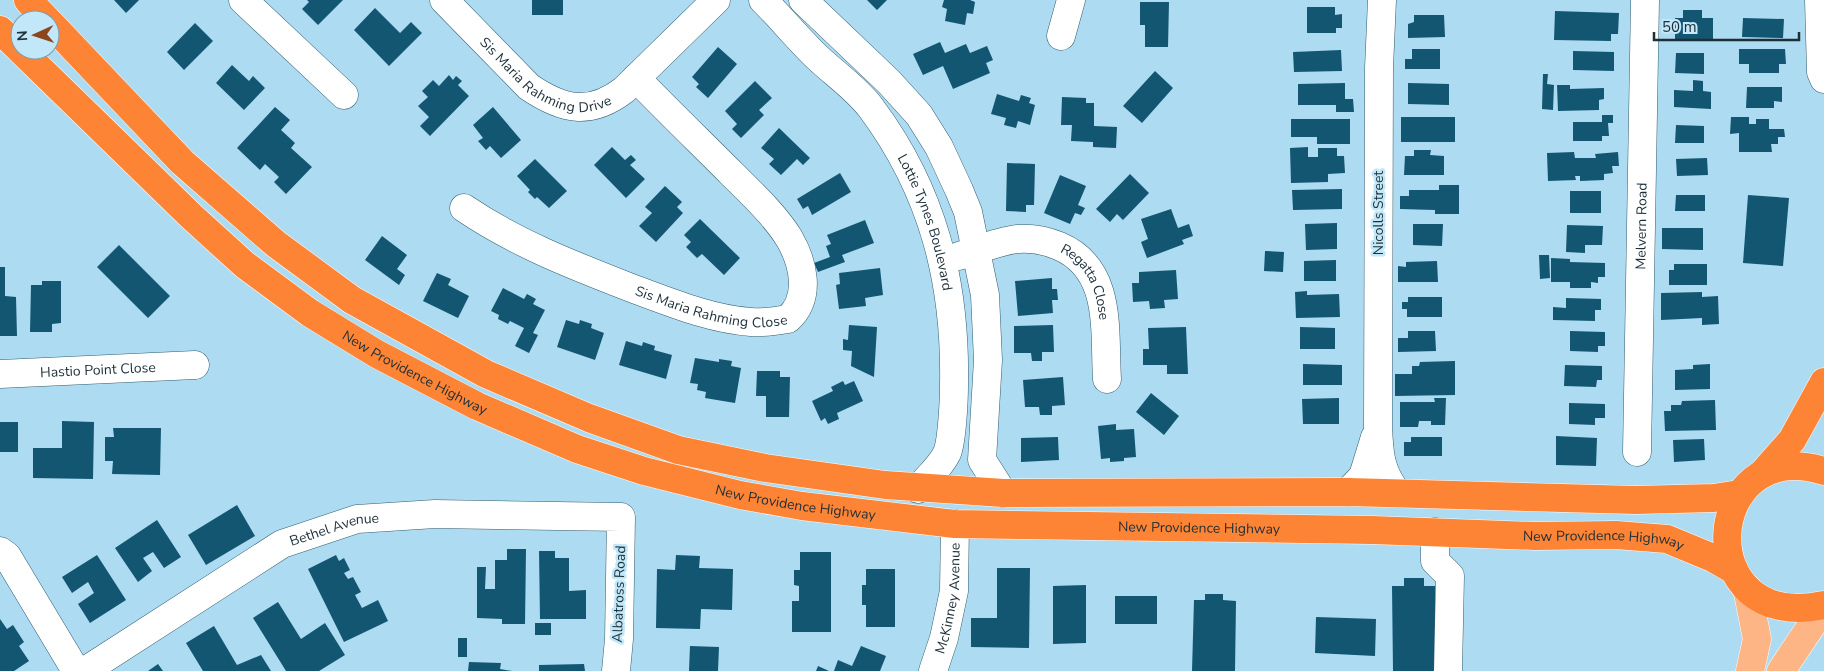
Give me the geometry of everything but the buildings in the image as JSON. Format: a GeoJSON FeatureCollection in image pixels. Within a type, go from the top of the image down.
{"type":"FeatureCollection","features":[{"type":"Feature","properties":{"kind":"highway"},"geometry":{"type":"LineString","coordinates":[[28,0],[38,10]]}},
{"type":"Feature","properties":{"kind":"highway","name":"New Providence Highway"},"geometry":{"type":"LineString","coordinates":[[0,30],[130,159],[245,265],[310,313],[376,354],[477,406],[577,449],[644,472],[731,493],[794,505],[955,524],[1435,532],[1535,536],[1616,535],[1667,539],[1713,558],[1764,601],[1781,607],[1802,609],[1824,606]]}},
{"type":"Feature","properties":{"kind":"highway","name":"New Providence Highway"},"geometry":{"type":"LineString","coordinates":[[60,34],[182,162],[299,263],[359,304],[486,374],[589,418],[678,450],[765,468],[918,489],[1003,493],[1348,492],[1636,500],[1714,498],[1739,494]]}},
{"type":"Feature","properties":{"kind":"highway"},"geometry":{"type":"LineString","coordinates":[[1740,579],[1727,550],[1727,528],[1732,508],[1739,494],[1762,474],[1792,440],[1824,382]]}},
{"type":"Feature","properties":{"kind":"highway"},"geometry":{"type":"LineString","coordinates":[[1762,474],[1792,466],[1824,471]]}},
{"type":"Feature","properties":{"kind":"main road"},"geometry":{"type":"LineString","coordinates":[[1740,579],[1757,639],[1750,671]]}},
{"type":"Feature","properties":{"kind":"main road"},"geometry":{"type":"LineString","coordinates":[[1781,671],[1824,606]]}},
{"type":"Feature","properties":{"kind":"street"},"geometry":{"type":"LineString","coordinates":[[243,0],[344,95]]}},
{"type":"Feature","properties":{"kind":"street","name":"Sis Maria Rahming Drive"},"geometry":{"type":"LineString","coordinates":[[444,0],[529,87],[548,98],[580,108],[596,106],[610,100],[636,78],[716,0]]}},
{"type":"Feature","properties":{"kind":"street","name":"Lottie Tynes Boulevard"},"geometry":{"type":"LineString","coordinates":[[763,0],[875,114],[896,145],[917,185],[933,224],[944,261],[952,312],[954,402],[947,453],[918,489]]}},
{"type":"Feature","properties":{"kind":"street"},"geometry":{"type":"LineString","coordinates":[[803,0],[889,82],[919,115],[940,147],[968,212],[985,294],[988,360],[982,460],[1003,493]]}},
{"type":"Feature","properties":{"kind":"street"},"geometry":{"type":"LineString","coordinates":[[1061,36],[1071,0]]}},
{"type":"Feature","properties":{"kind":"street","name":"Nicolls Street"},"geometry":{"type":"LineString","coordinates":[[1378,426],[1379,68],[1382,0]]}},
{"type":"Feature","properties":{"kind":"street","name":"Melvern Road"},"geometry":{"type":"LineString","coordinates":[[1637,452],[1645,0]]}},
{"type":"Feature","properties":{"kind":"street"},"geometry":{"type":"LineString","coordinates":[[1819,0],[1820,63],[1824,79]]}},
{"type":"Feature","properties":{"kind":"street","name":"Sis Maria Rahming Close"},"geometry":{"type":"LineString","coordinates":[[464,208],[499,232],[526,245],[668,302],[697,311],[751,322],[788,319],[801,301],[803,286],[797,256],[788,237],[762,204],[636,78]]}},
{"type":"Feature","properties":{"kind":"street","name":"Regatta Close"},"geometry":{"type":"LineString","coordinates":[[944,261],[1009,241],[1039,240],[1072,251],[1086,263],[1097,280],[1101,293],[1107,379]]}},
{"type":"Feature","properties":{"kind":"street","name":"Hastio Point Close"},"geometry":{"type":"LineString","coordinates":[[0,374],[196,365]]}},
{"type":"Feature","properties":{"kind":"street"},"geometry":{"type":"LineString","coordinates":[[1348,492],[1363,476],[1378,426]]}},
{"type":"Feature","properties":{"kind":"street"},"geometry":{"type":"LineString","coordinates":[[1378,426],[1379,454],[1383,472],[1398,493]]}},
{"type":"Feature","properties":{"kind":"street","name":"Bethel Avenue"},"geometry":{"type":"LineString","coordinates":[[85,671],[282,544],[357,519],[435,514],[621,517]]}},
{"type":"Feature","properties":{"kind":"street","name":"Albatross Road"},"geometry":{"type":"LineString","coordinates":[[616,671],[619,638],[621,517]]}},
{"type":"Feature","properties":{"kind":"street","name":"McKinney Avenue"},"geometry":{"type":"LineString","coordinates":[[933,671],[944,638],[954,591],[955,524]]}},
{"type":"Feature","properties":{"kind":"street"},"geometry":{"type":"LineString","coordinates":[[1435,532],[1436,561],[1450,576],[1448,671]]}},
{"type":"Feature","properties":{"kind":"street"},"geometry":{"type":"LineString","coordinates":[[0,551],[6,556],[76,671]]}}]}
